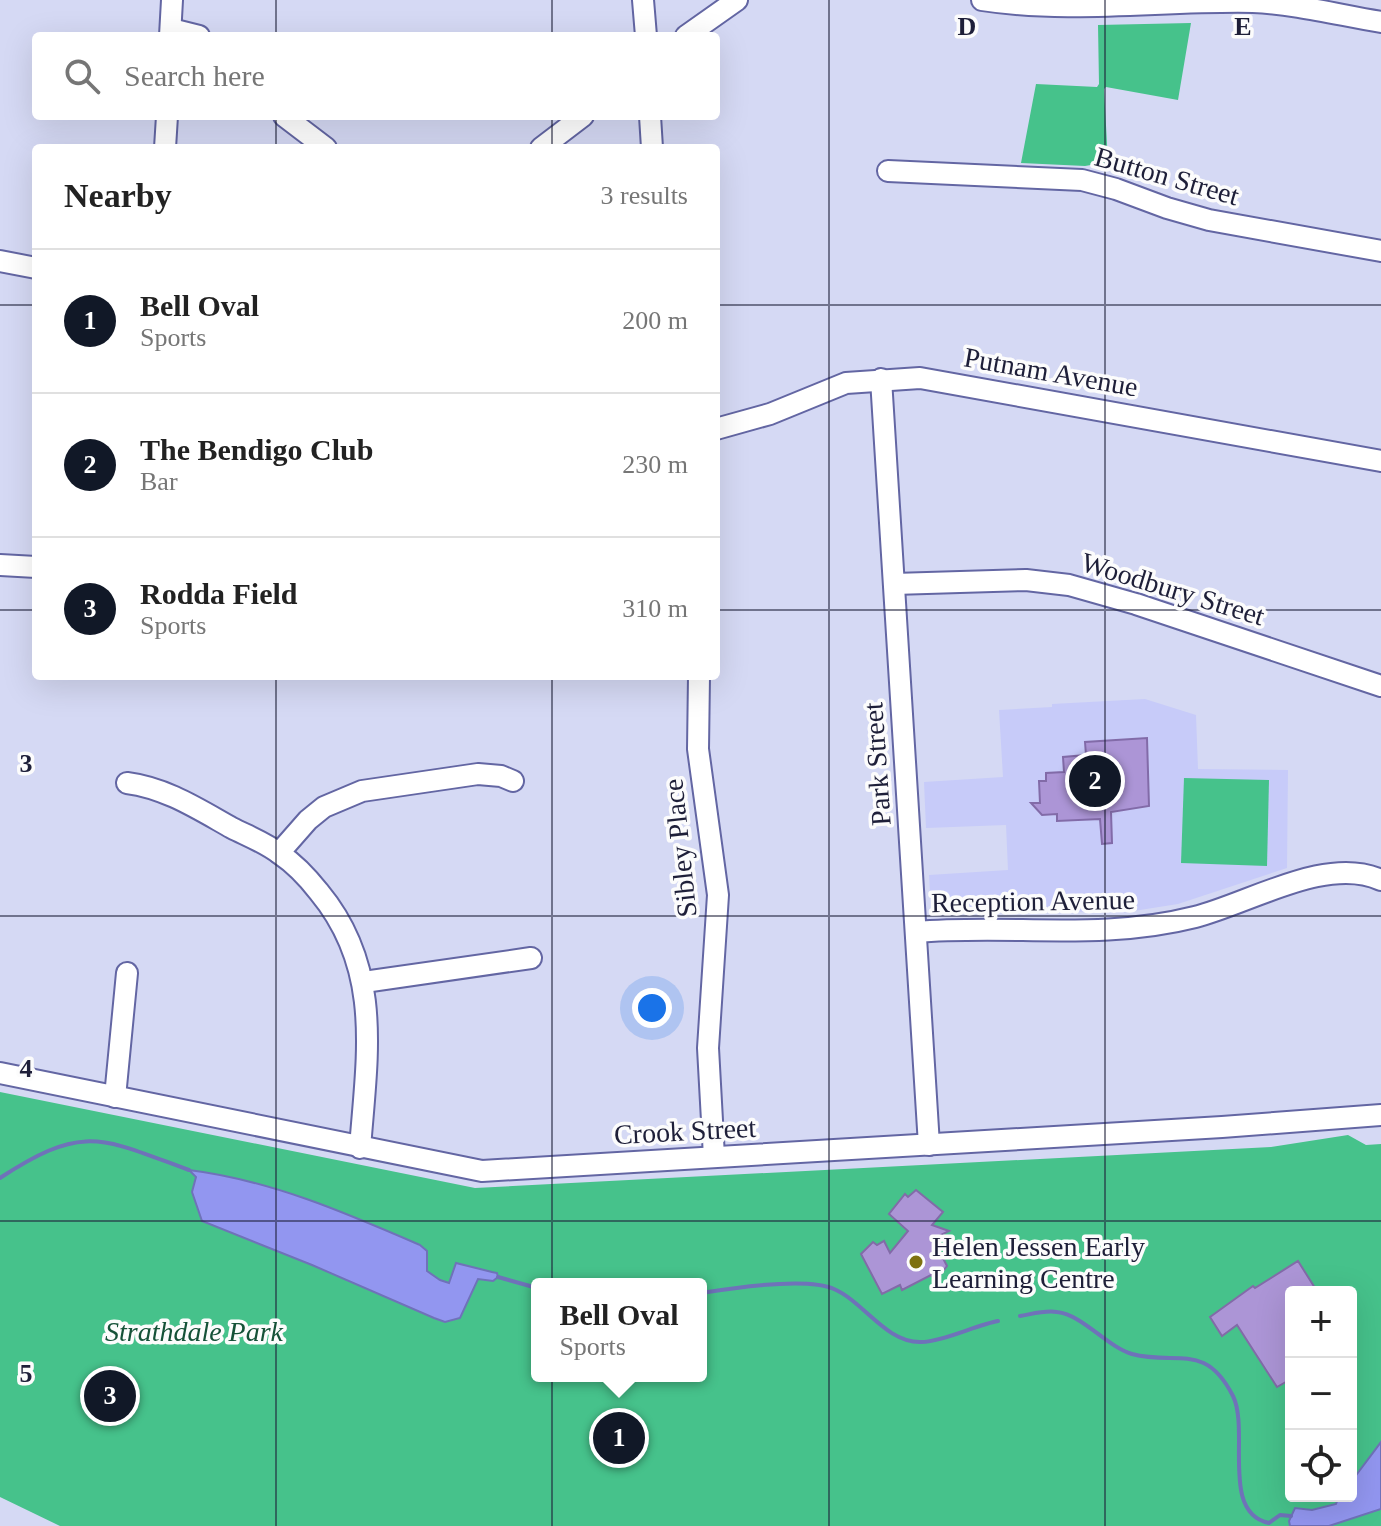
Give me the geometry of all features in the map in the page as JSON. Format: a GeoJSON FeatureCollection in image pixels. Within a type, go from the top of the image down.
{"type":"FeatureCollection","features":[{"type":"Feature","properties":{"kind":"street"},"geometry":{"type":"LineString","coordinates":[[170,32],[172,0]]}},
{"type":"Feature","properties":{"kind":"street"},"geometry":{"type":"LineString","coordinates":[[643,0],[646,32]]}},
{"type":"Feature","properties":{"kind":"street"},"geometry":{"type":"LineString","coordinates":[[692,32],[737,0]]}},
{"type":"Feature","properties":{"kind":"street"},"geometry":{"type":"LineString","coordinates":[[982,0],[1036,5],[1255,2],[1381,22]]}},
{"type":"Feature","properties":{"kind":"street"},"geometry":{"type":"LineString","coordinates":[[165,144],[167,120]]}},
{"type":"Feature","properties":{"kind":"street"},"geometry":{"type":"LineString","coordinates":[[289,120],[321,144]]}},
{"type":"Feature","properties":{"kind":"street"},"geometry":{"type":"LineString","coordinates":[[546,144],[578,120]]}},
{"type":"Feature","properties":{"kind":"street"},"geometry":{"type":"LineString","coordinates":[[650,120],[652,144]]}},
{"type":"Feature","properties":{"kind":"street","name":"Button Street"},"geometry":{"type":"LineString","coordinates":[[888,171],[1082,180],[1209,220],[1381,251]]}},
{"type":"Feature","properties":{"kind":"street"},"geometry":{"type":"LineString","coordinates":[[0,261],[32,267]]}},
{"type":"Feature","properties":{"kind":"street","name":"Putnam Avenue"},"geometry":{"type":"LineString","coordinates":[[720,428],[770,414],[837,385],[881,379],[935,380],[1381,461]]}},
{"type":"Feature","properties":{"kind":"street","name":"Park Street"},"geometry":{"type":"LineString","coordinates":[[881,379],[929,1145]]}},
{"type":"Feature","properties":{"kind":"street"},"geometry":{"type":"LineString","coordinates":[[0,565],[32,567]]}},
{"type":"Feature","properties":{"kind":"street","name":"Woodbury Street"},"geometry":{"type":"LineString","coordinates":[[894,584],[1026,580],[1069,585],[1136,604],[1381,686]]}},
{"type":"Feature","properties":{"kind":"street","name":"Sibley Place"},"geometry":{"type":"LineString","coordinates":[[699,680],[698,749],[718,895],[708,1048],[714,1157]]}},
{"type":"Feature","properties":{"kind":"street"},"geometry":{"type":"LineString","coordinates":[[279,853],[324,807],[362,791],[478,774],[501,776],[513,781]]}},
{"type":"Feature","properties":{"kind":"street"},"geometry":{"type":"LineString","coordinates":[[127,783],[165,792],[279,853],[310,881],[338,918],[358,960],[364,982],[367,1032],[360,1148]]}},
{"type":"Feature","properties":{"kind":"street","name":"Reception Avenue"},"geometry":{"type":"LineString","coordinates":[[916,932],[972,928],[1083,932],[1126,929],[1199,916],[1328,873],[1356,872],[1381,880]]}},
{"type":"Feature","properties":{"kind":"street"},"geometry":{"type":"LineString","coordinates":[[364,982],[531,958]]}},
{"type":"Feature","properties":{"kind":"street"},"geometry":{"type":"LineString","coordinates":[[115,1097],[127,973]]}},
{"type":"Feature","properties":{"kind":"street","name":"Crook Street"},"geometry":{"type":"LineString","coordinates":[[0,1073],[482,1171],[1381,1115]]}},
{"type":"Feature","properties":{"kind":"shaded area"},"geometry":{"type":"Polygon","coordinates":[[[1145,699],[1196,715],[1198,769],[1288,770],[1287,868],[1178,904],[1121,913],[991,909],[938,914],[931,909],[929,875],[1008,870],[1006,825],[926,828],[924,782],[1003,777],[999,710],[1145,699]]]}},
{"type":"Feature","properties":{"kind":"green space"},"geometry":{"type":"Polygon","coordinates":[[[1191,23],[1178,100],[1104,89],[1108,162],[1085,166],[1021,163],[1036,84],[1097,87],[1099,84],[1098,25],[1191,23]]]}},
{"type":"Feature","properties":{"kind":"green space"},"geometry":{"type":"Polygon","coordinates":[[[1184,778],[1269,780],[1267,866],[1181,863],[1184,778]]]}},
{"type":"Feature","properties":{"kind":"green space","name":"Strathdale Park"},"geometry":{"type":"Polygon","coordinates":[[[0,1092],[475,1188],[1271,1147],[1348,1135],[1366,1145],[1381,1144],[1381,1526],[60,1526],[0,1497],[0,1092]]]}},
{"type":"Feature","properties":{"kind":"water"},"geometry":{"type":"Polygon","coordinates":[[[189,1170],[249,1181],[278,1190],[420,1245],[427,1251],[427,1271],[440,1280],[449,1283],[456,1263],[497,1273],[498,1277],[493,1281],[478,1279],[460,1318],[445,1322],[202,1221],[192,1192],[196,1177],[189,1170]]]}},
{"type":"Feature","properties":{"kind":"water"},"geometry":{"type":"Polygon","coordinates":[[[1381,1442],[1381,1509],[1329,1526],[1290,1526],[1295,1508],[1312,1510],[1337,1502],[1357,1502],[1357,1474],[1381,1442]]]}},
{"type":"Feature","properties":{"kind":"building"},"geometry":{"type":"Polygon","coordinates":[[[1147,738],[1149,806],[1111,812],[1112,843],[1102,844],[1100,819],[1057,821],[1057,814],[1042,815],[1031,803],[1040,803],[1039,781],[1046,781],[1046,773],[1064,772],[1063,757],[1086,755],[1085,742],[1147,738]]]}},
{"type":"Feature","properties":{"kind":"building"},"geometry":{"type":"Polygon","coordinates":[[[916,1190],[943,1212],[932,1225],[949,1231],[933,1239],[947,1266],[936,1280],[931,1275],[902,1290],[900,1285],[882,1294],[861,1254],[873,1242],[877,1245],[884,1241],[890,1253],[908,1231],[889,1214],[905,1194],[908,1197],[916,1190]]]}},
{"type":"Feature","properties":{"kind":"building"},"geometry":{"type":"Polygon","coordinates":[[[1298,1261],[1314,1286],[1285,1286],[1285,1382],[1277,1387],[1237,1325],[1222,1336],[1210,1317],[1253,1286],[1255,1288],[1298,1261]]]}},
{"type":"Feature","properties":{"kind":"waterway"},"geometry":{"type":"LineString","coordinates":[[0,1178],[53,1149],[93,1141],[134,1150],[189,1170]]}},
{"type":"Feature","properties":{"kind":"waterway"},"geometry":{"type":"LineString","coordinates":[[498,1277],[531,1286]]}},
{"type":"Feature","properties":{"kind":"waterway"},"geometry":{"type":"LineString","coordinates":[[707,1292],[769,1285],[822,1286],[845,1295],[886,1329],[908,1341],[939,1339],[998,1321]]}},
{"type":"Feature","properties":{"kind":"waterway"},"geometry":{"type":"LineString","coordinates":[[1020,1316],[1048,1312],[1067,1314],[1132,1354],[1189,1359],[1212,1368],[1233,1396],[1237,1411],[1239,1469],[1245,1504],[1254,1516],[1269,1523],[1280,1515],[1291,1516]]}},
{"type":"Feature","properties":{"kind":"place","name":"The Bendigo Club"},"geometry":{"type":"Point","coordinates":[1095,781]}},
{"type":"Feature","properties":{"kind":"place","name":"Helen Jessen Early Learning Centre"},"geometry":{"type":"Point","coordinates":[916,1262]}},
{"type":"Feature","properties":{"kind":"place","name":"Rodda Field"},"geometry":{"type":"Point","coordinates":[110,1396]}},
{"type":"Feature","properties":{"kind":"place","name":"Bell Oval"},"geometry":{"type":"Point","coordinates":[619,1438]}}]}
